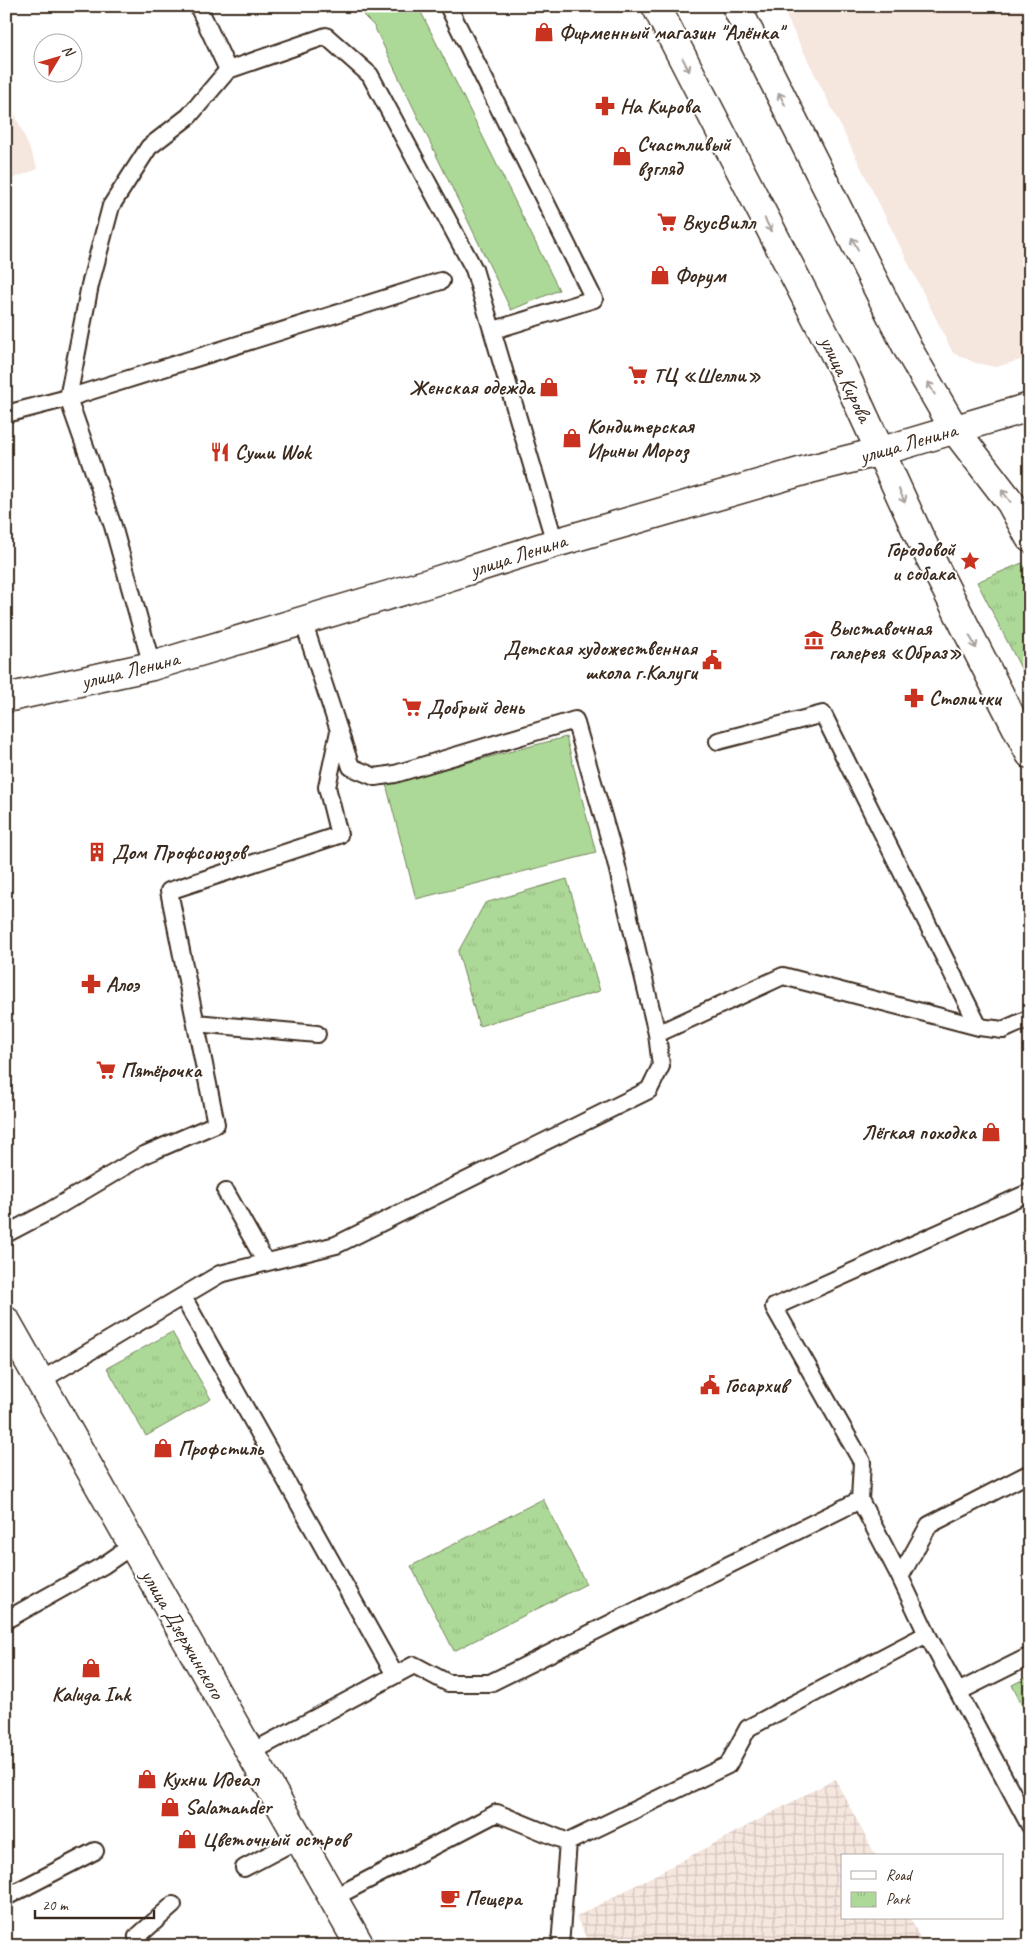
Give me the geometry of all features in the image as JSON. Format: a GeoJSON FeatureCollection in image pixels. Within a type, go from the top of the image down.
{"type":"FeatureCollection","features":[{"type":"Feature","properties":{"kind":"main road","name":"улица Кирова"},"geometry":{"type":"LineString","coordinates":[[656,6],[843,370],[882,451],[919,536],[1030,754]]}},
{"type":"Feature","properties":{"kind":"main road"},"geometry":{"type":"LineString","coordinates":[[736,6],[908,349],[955,430],[1012,503],[1030,538]]}},
{"type":"Feature","properties":{"kind":"main road","name":"улица Ленина"},"geometry":{"type":"LineString","coordinates":[[8,700],[152,666],[555,543],[810,469],[882,451],[1030,407]]}},
{"type":"Feature","properties":{"kind":"main road","name":"улица Дзержинского"},"geometry":{"type":"LineString","coordinates":[[6,1321],[360,1946]]}},
{"type":"Feature","properties":{"kind":"lane"},"geometry":{"type":"LineString","coordinates":[[198,6],[228,70]]}},
{"type":"Feature","properties":{"kind":"lane"},"geometry":{"type":"LineString","coordinates":[[448,6],[594,299],[494,330]]}},
{"type":"Feature","properties":{"kind":"lane"},"geometry":{"type":"LineString","coordinates":[[152,666],[113,526],[68,398],[90,285],[110,206],[149,146],[189,116],[228,70],[326,36],[370,75],[474,269],[494,330],[555,543]]}},
{"type":"Feature","properties":{"kind":"lane"},"geometry":{"type":"LineString","coordinates":[[6,414],[68,398],[441,281]]}},
{"type":"Feature","properties":{"kind":"lane"},"geometry":{"type":"LineString","coordinates":[[40,1381],[220,1274],[336,1245],[649,1090],[661,1066],[657,1034],[615,858],[575,720],[396,774],[376,776],[351,767],[303,621]]}},
{"type":"Feature","properties":{"kind":"lane"},"geometry":{"type":"LineString","coordinates":[[718,741],[823,714],[979,1027]]}},
{"type":"Feature","properties":{"kind":"lane"},"geometry":{"type":"LineString","coordinates":[[6,1234],[48,1212],[144,1155],[216,1124],[169,892],[339,836],[327,787],[339,730]]}},
{"type":"Feature","properties":{"kind":"lane"},"geometry":{"type":"LineString","coordinates":[[657,1034],[784,976],[979,1027],[1003,1030],[1030,1018]]}},
{"type":"Feature","properties":{"kind":"lane"},"geometry":{"type":"LineString","coordinates":[[196,1023],[316,1034]]}},
{"type":"Feature","properties":{"kind":"lane"},"geometry":{"type":"LineString","coordinates":[[226,1192],[265,1262]]}},
{"type":"Feature","properties":{"kind":"lane"},"geometry":{"type":"LineString","coordinates":[[1030,1192],[774,1307],[862,1462],[860,1500],[927,1634],[1030,1826]]}},
{"type":"Feature","properties":{"kind":"lane"},"geometry":{"type":"LineString","coordinates":[[182,1297],[395,1675]]}},
{"type":"Feature","properties":{"kind":"lane"},"geometry":{"type":"LineString","coordinates":[[900,1577],[929,1525],[1030,1473]]}},
{"type":"Feature","properties":{"kind":"lane"},"geometry":{"type":"LineString","coordinates":[[250,1753],[414,1665],[448,1683],[490,1683],[860,1500]]}},
{"type":"Feature","properties":{"kind":"lane"},"geometry":{"type":"LineString","coordinates":[[6,1620],[104,1565],[133,1545]]}},
{"type":"Feature","properties":{"kind":"lane"},"geometry":{"type":"LineString","coordinates":[[333,1898],[497,1812],[568,1842],[728,1765],[748,1728],[927,1634]]}},
{"type":"Feature","properties":{"kind":"lane"},"geometry":{"type":"LineString","coordinates":[[958,1692],[1030,1656]]}},
{"type":"Feature","properties":{"kind":"lane"},"geometry":{"type":"LineString","coordinates":[[244,1868],[299,1840]]}},
{"type":"Feature","properties":{"kind":"lane"},"geometry":{"type":"LineString","coordinates":[[560,1946],[568,1842]]}},
{"type":"Feature","properties":{"kind":"lane"},"geometry":{"type":"LineString","coordinates":[[6,1897],[95,1851]]}},
{"type":"Feature","properties":{"kind":"lane"},"geometry":{"type":"LineString","coordinates":[[141,1946],[137,1937],[173,1905]]}},
{"type":"Feature","properties":{"kind":"shaded area"},"geometry":{"type":"Polygon","coordinates":[[[781,6],[1030,6],[1030,357],[996,367],[976,363],[953,353],[781,6]]]}},
{"type":"Feature","properties":{"kind":"shaded area"},"geometry":{"type":"Polygon","coordinates":[[[6,93],[38,169],[6,181],[6,93]]]}},
{"type":"Feature","properties":{"kind":"shaded area"},"geometry":{"type":"Polygon","coordinates":[[[835,1779],[875,1854],[841,1854],[841,1920],[911,1920],[924,1946],[591,1946],[576,1917],[835,1779]]]}},
{"type":"Feature","properties":{"kind":"green space"},"geometry":{"type":"Polygon","coordinates":[[[354,6],[418,6],[559,290],[511,310],[374,26],[354,6]]]}},
{"type":"Feature","properties":{"kind":"green space"},"geometry":{"type":"Polygon","coordinates":[[[1022,563],[1030,577],[1030,686],[977,582],[1022,563]]]}},
{"type":"Feature","properties":{"kind":"green space"},"geometry":{"type":"Polygon","coordinates":[[[566,737],[596,853],[416,899],[386,784],[566,737]]]}},
{"type":"Feature","properties":{"kind":"green space"},"geometry":{"type":"Polygon","coordinates":[[[567,879],[600,991],[479,1026],[458,952],[485,903],[567,879]]]}},
{"type":"Feature","properties":{"kind":"green space"},"geometry":{"type":"Polygon","coordinates":[[[172,1332],[211,1399],[146,1436],[107,1368],[172,1332]]]}},
{"type":"Feature","properties":{"kind":"green space"},"geometry":{"type":"Polygon","coordinates":[[[543,1499],[586,1584],[454,1651],[411,1566],[543,1499]]]}},
{"type":"Feature","properties":{"kind":"green space"},"geometry":{"type":"Polygon","coordinates":[[[1030,1676],[1030,1722],[1012,1685],[1030,1676]]]}},
{"type":"Feature","properties":{"kind":"place","name":"Фирменный магазин \"Алёнка\""},"geometry":{"type":"Point","coordinates":[544,32]}},
{"type":"Feature","properties":{"kind":"place","name":"На Кирова"},"geometry":{"type":"Point","coordinates":[605,106]}},
{"type":"Feature","properties":{"kind":"place","name":"Счастливый взгляд"},"geometry":{"type":"Point","coordinates":[622,156]}},
{"type":"Feature","properties":{"kind":"place","name":"ВкусВилл"},"geometry":{"type":"Point","coordinates":[667,222]}},
{"type":"Feature","properties":{"kind":"place","name":"Форум"},"geometry":{"type":"Point","coordinates":[660,275]}},
{"type":"Feature","properties":{"kind":"place","name":"ТЦ «Шелли»"},"geometry":{"type":"Point","coordinates":[638,375]}},
{"type":"Feature","properties":{"kind":"place","name":"Женская одежда"},"geometry":{"type":"Point","coordinates":[549,387]}},
{"type":"Feature","properties":{"kind":"place","name":"Кондитерская Ирины Мороз"},"geometry":{"type":"Point","coordinates":[572,438]}},
{"type":"Feature","properties":{"kind":"place","name":"Суши Wok"},"geometry":{"type":"Point","coordinates":[220,452]}},
{"type":"Feature","properties":{"kind":"place","name":"Городовой и собака"},"geometry":{"type":"Point","coordinates":[970,561]}},
{"type":"Feature","properties":{"kind":"place","name":"Выставочная галерея «Образ»"},"geometry":{"type":"Point","coordinates":[814,640]}},
{"type":"Feature","properties":{"kind":"place","name":"Детская художественная школа г.Калуги"},"geometry":{"type":"Point","coordinates":[712,660]}},
{"type":"Feature","properties":{"kind":"place","name":"Столички"},"geometry":{"type":"Point","coordinates":[914,698]}},
{"type":"Feature","properties":{"kind":"place","name":"Добрый день"},"geometry":{"type":"Point","coordinates":[412,707]}},
{"type":"Feature","properties":{"kind":"place","name":"Дом Профсоюзов"},"geometry":{"type":"Point","coordinates":[97,852]}},
{"type":"Feature","properties":{"kind":"place","name":"Алоэ"},"geometry":{"type":"Point","coordinates":[91,984]}},
{"type":"Feature","properties":{"kind":"place","name":"Пятёрочка"},"geometry":{"type":"Point","coordinates":[106,1070]}},
{"type":"Feature","properties":{"kind":"place","name":"Лёгкая походка"},"geometry":{"type":"Point","coordinates":[991,1132]}},
{"type":"Feature","properties":{"kind":"place","name":"Госархив"},"geometry":{"type":"Point","coordinates":[710,1385]}},
{"type":"Feature","properties":{"kind":"place","name":"Профстиль"},"geometry":{"type":"Point","coordinates":[163,1448]}},
{"type":"Feature","properties":{"kind":"place","name":"Kaluga Ink"},"geometry":{"type":"Point","coordinates":[91,1668]}},
{"type":"Feature","properties":{"kind":"place","name":"Кухни Идеал"},"geometry":{"type":"Point","coordinates":[147,1779]}},
{"type":"Feature","properties":{"kind":"place","name":"Salamander"},"geometry":{"type":"Point","coordinates":[170,1807]}},
{"type":"Feature","properties":{"kind":"place","name":"Цветочный остров"},"geometry":{"type":"Point","coordinates":[187,1839]}},
{"type":"Feature","properties":{"kind":"place","name":"Пещера"},"geometry":{"type":"Point","coordinates":[450,1898]}}]}
